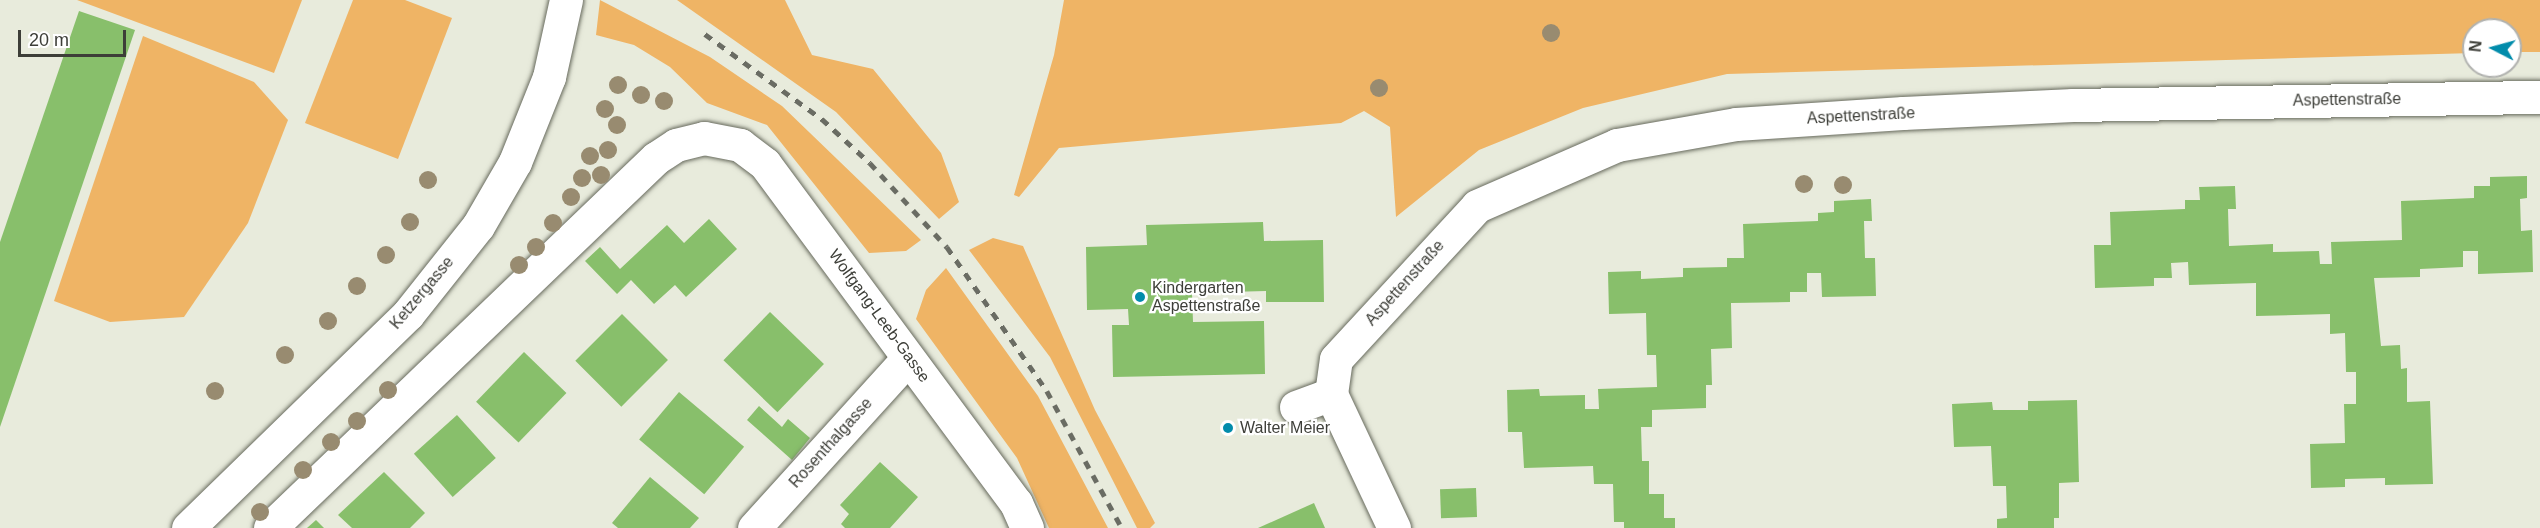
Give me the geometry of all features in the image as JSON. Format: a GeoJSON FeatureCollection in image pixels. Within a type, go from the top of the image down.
{"type":"FeatureCollection","features":[{"type":"Feature","properties":{"kind":"street","name":"Ketzergasse"},"geometry":{"type":"LineString","coordinates":[[188,528],[408,314],[478,226],[515,162],[549,77],[566,0]]}},
{"type":"Feature","properties":{"kind":"street","name":"Aspettenstraße"},"geometry":{"type":"LineString","coordinates":[[1331,394],[1336,359],[1477,206],[1617,145],[1736,124],[1903,113],[2084,105],[2540,97]]}},
{"type":"Feature","properties":{"kind":"street","name":"Wolfgang-Leeb-Gasse"},"geometry":{"type":"LineString","coordinates":[[270,528],[656,158],[676,145],[704,138],[740,145],[765,164],[1016,503],[1027,528]]}},
{"type":"Feature","properties":{"kind":"street","name":"Rosenthalgasse"},"geometry":{"type":"LineString","coordinates":[[754,528],[908,358]]}},
{"type":"Feature","properties":{"kind":"street"},"geometry":{"type":"LineString","coordinates":[[1296,407],[1331,394],[1394,528]]}},
{"type":"Feature","properties":{"kind":"shaded area"},"geometry":{"type":"Polygon","coordinates":[[[77,0],[302,0],[274,73],[77,0]]]}},
{"type":"Feature","properties":{"kind":"shaded area"},"geometry":{"type":"Polygon","coordinates":[[[353,0],[405,0],[452,18],[398,159],[305,123],[353,0]]]}},
{"type":"Feature","properties":{"kind":"shaded area"},"geometry":{"type":"Polygon","coordinates":[[[600,0],[710,57],[782,106],[921,240],[906,251],[869,253],[767,125],[707,103],[670,67],[634,45],[596,35],[600,0]]]}},
{"type":"Feature","properties":{"kind":"shaded area"},"geometry":{"type":"Polygon","coordinates":[[[677,0],[785,0],[812,55],[873,69],[941,153],[959,202],[939,219],[836,112],[677,0]]]}},
{"type":"Feature","properties":{"kind":"shaded area"},"geometry":{"type":"Polygon","coordinates":[[[1064,0],[2540,0],[2540,52],[2522,52],[2522,18],[2462,18],[2462,53],[1727,74],[1583,108],[1479,150],[1396,217],[1390,127],[1364,111],[1341,123],[1059,148],[1019,197],[1014,195],[1054,55],[1064,0]]]}},
{"type":"Feature","properties":{"kind":"shaded area"},"geometry":{"type":"Polygon","coordinates":[[[143,36],[254,82],[288,120],[248,223],[184,317],[110,322],[54,301],[143,36]]]}},
{"type":"Feature","properties":{"kind":"shaded area"},"geometry":{"type":"Polygon","coordinates":[[[993,238],[1023,246],[1095,410],[1155,523],[1150,528],[1137,528],[1050,357],[969,250],[993,238]]]}},
{"type":"Feature","properties":{"kind":"shaded area"},"geometry":{"type":"Polygon","coordinates":[[[946,268],[1038,396],[1108,528],[1049,528],[1017,458],[916,319],[926,290],[946,268]]]}},
{"type":"Feature","properties":{"kind":"building"},"geometry":{"type":"Polygon","coordinates":[[[79,11],[135,30],[0,427],[0,242],[79,11]]]}},
{"type":"Feature","properties":{"kind":"building"},"geometry":{"type":"Polygon","coordinates":[[[2527,176],[2527,198],[2520,199],[2521,231],[2532,230],[2533,272],[2478,274],[2478,251],[2463,251],[2463,267],[2420,269],[2420,277],[2374,278],[2381,346],[2400,345],[2401,369],[2407,368],[2407,402],[2430,401],[2433,484],[2385,485],[2385,478],[2345,479],[2345,487],[2311,488],[2310,444],[2345,443],[2344,404],[2356,404],[2356,372],[2346,372],[2345,333],[2330,334],[2330,314],[2256,316],[2256,283],[2189,285],[2188,262],[2171,263],[2172,278],[2154,278],[2154,286],[2095,288],[2094,245],[2111,245],[2110,212],[2185,209],[2185,200],[2200,200],[2199,187],[2235,186],[2236,209],[2228,209],[2229,246],[2273,244],[2273,252],[2319,251],[2320,264],[2332,264],[2331,242],[2402,240],[2401,201],[2474,198],[2474,186],[2490,186],[2490,177],[2527,176]]]}},
{"type":"Feature","properties":{"kind":"building"},"geometry":{"type":"Polygon","coordinates":[[[1871,199],[1872,221],[1864,221],[1865,258],[1875,258],[1876,296],[1822,297],[1821,273],[1807,273],[1807,292],[1790,292],[1790,302],[1731,303],[1732,348],[1711,349],[1712,385],[1706,385],[1706,408],[1652,410],[1652,427],[1641,427],[1642,461],[1649,461],[1649,494],[1664,494],[1664,518],[1675,518],[1675,528],[1624,528],[1624,522],[1614,522],[1613,484],[1594,484],[1593,466],[1524,468],[1522,432],[1508,432],[1507,390],[1539,389],[1540,396],[1585,395],[1585,409],[1599,409],[1598,389],[1657,387],[1656,355],[1647,355],[1646,313],[1609,314],[1608,272],[1641,271],[1641,279],[1683,277],[1683,268],[1727,267],[1727,258],[1744,258],[1743,224],[1818,221],[1818,213],[1834,212],[1834,201],[1871,199]]]}},
{"type":"Feature","properties":{"kind":"building"},"geometry":{"type":"Polygon","coordinates":[[[709,219],[737,249],[686,297],[675,285],[654,304],[631,280],[617,294],[585,261],[600,247],[620,269],[667,225],[684,243],[709,219]]]}},
{"type":"Feature","properties":{"kind":"building","name":"Kindergarten Aspettenstraße"},"geometry":{"type":"Polygon","coordinates":[[[1263,222],[1264,241],[1323,240],[1324,302],[1266,302],[1266,291],[1192,293],[1193,322],[1264,321],[1265,374],[1113,377],[1112,325],[1129,325],[1128,309],[1087,310],[1086,247],[1147,245],[1146,225],[1263,222]]]}},
{"type":"Feature","properties":{"kind":"building"},"geometry":{"type":"Polygon","coordinates":[[[770,312],[824,364],[777,412],[723,360],[770,312]]]}},
{"type":"Feature","properties":{"kind":"building"},"geometry":{"type":"Polygon","coordinates":[[[622,314],[668,360],[621,407],[575,361],[622,314]]]}},
{"type":"Feature","properties":{"kind":"building"},"geometry":{"type":"Polygon","coordinates":[[[524,352],[566,393],[519,443],[476,402],[524,352]]]}},
{"type":"Feature","properties":{"kind":"building"},"geometry":{"type":"Polygon","coordinates":[[[679,392],[744,447],[704,494],[639,439],[679,392]]]}},
{"type":"Feature","properties":{"kind":"building"},"geometry":{"type":"Polygon","coordinates":[[[2077,400],[2079,482],[2059,483],[2059,518],[2054,518],[2054,528],[1997,528],[1997,519],[2007,518],[2006,486],[1993,486],[1991,446],[1954,447],[1952,404],[1992,402],[1993,410],[2028,410],[2028,401],[2077,400]]]}},
{"type":"Feature","properties":{"kind":"building"},"geometry":{"type":"Polygon","coordinates":[[[759,406],[782,427],[788,419],[810,438],[792,460],[747,420],[759,406]]]}},
{"type":"Feature","properties":{"kind":"building"},"geometry":{"type":"Polygon","coordinates":[[[457,415],[496,458],[453,497],[414,454],[457,415]]]}},
{"type":"Feature","properties":{"kind":"building"},"geometry":{"type":"Polygon","coordinates":[[[880,462],[918,497],[890,528],[845,528],[841,524],[849,514],[840,505],[880,462]]]}},
{"type":"Feature","properties":{"kind":"building"},"geometry":{"type":"Polygon","coordinates":[[[384,472],[425,513],[410,528],[352,528],[338,515],[384,472]]]}},
{"type":"Feature","properties":{"kind":"building"},"geometry":{"type":"Polygon","coordinates":[[[650,477],[699,518],[690,528],[618,528],[612,523],[650,477]]]}},
{"type":"Feature","properties":{"kind":"building"},"geometry":{"type":"Polygon","coordinates":[[[1476,488],[1477,517],[1441,518],[1440,489],[1476,488]]]}},
{"type":"Feature","properties":{"kind":"building"},"geometry":{"type":"Polygon","coordinates":[[[1314,503],[1325,528],[1258,528],[1314,503]]]}},
{"type":"Feature","properties":{"kind":"building"},"geometry":{"type":"Polygon","coordinates":[[[316,520],[324,528],[307,528],[316,520]]]}},
{"type":"Feature","properties":{"kind":"railway"},"geometry":{"type":"LineString","coordinates":[[705,34],[822,119],[870,163],[947,247],[1047,391],[1122,528]]}},
{"type":"Feature","properties":{"kind":"place","name":"Kindergarten Aspettenstraße"},"geometry":{"type":"Point","coordinates":[1140,297]}},
{"type":"Feature","properties":{"kind":"place","name":"Walter Meier"},"geometry":{"type":"Point","coordinates":[1228,428]}}]}
